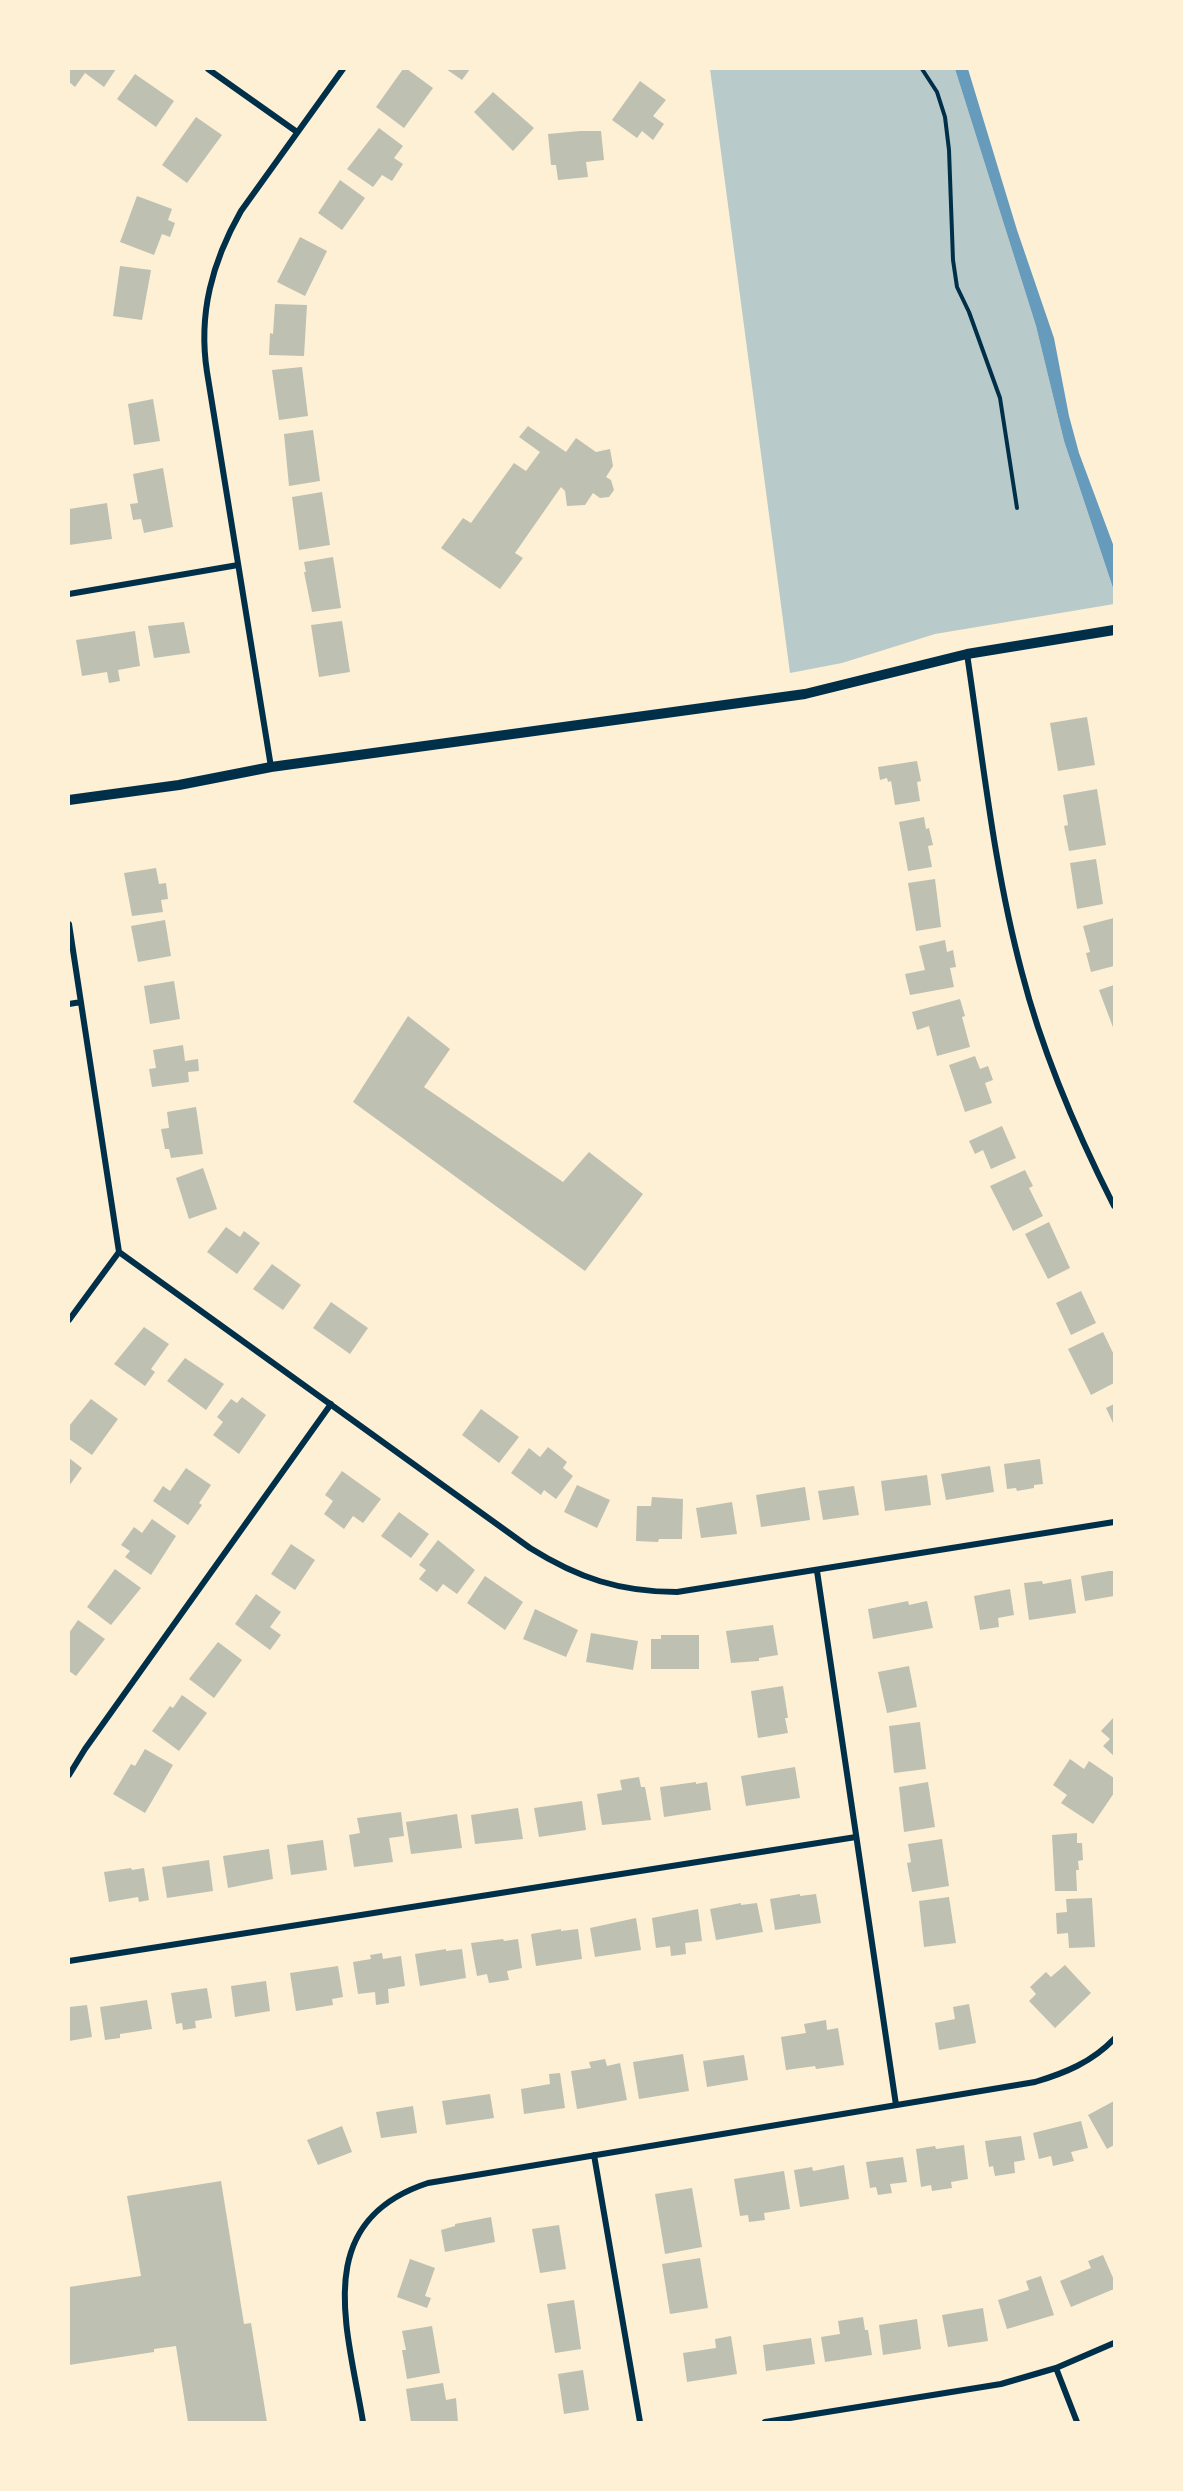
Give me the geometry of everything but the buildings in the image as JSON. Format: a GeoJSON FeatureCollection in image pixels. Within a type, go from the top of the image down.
{"type":"FeatureCollection","features":[{"type":"Feature","properties":{"kind":"street"},"geometry":{"type":"LineString","coordinates":[[208,69],[297,132]]}},
{"type":"Feature","properties":{"kind":"street"},"geometry":{"type":"LineString","coordinates":[[271,766],[206,366],[205,313],[214,269],[229,232],[241,211],[343,69]]}},
{"type":"Feature","properties":{"kind":"street"},"geometry":{"type":"LineString","coordinates":[[69,594],[238,565]]}},
{"type":"Feature","properties":{"kind":"street"},"geometry":{"type":"LineString","coordinates":[[69,800],[179,785],[271,766],[805,694],[967,654],[1114,630]]}},
{"type":"Feature","properties":{"kind":"street"},"geometry":{"type":"LineString","coordinates":[[967,654],[1004,896],[1022,973],[1041,1039],[1062,1096],[1114,1206]]}},
{"type":"Feature","properties":{"kind":"street"},"geometry":{"type":"LineString","coordinates":[[69,924],[119,1252],[69,1320]]}},
{"type":"Feature","properties":{"kind":"street"},"geometry":{"type":"LineString","coordinates":[[69,1004],[81,1002]]}},
{"type":"Feature","properties":{"kind":"street"},"geometry":{"type":"LineString","coordinates":[[119,1252],[530,1548],[582,1576],[628,1589],[677,1592],[1114,1522]]}},
{"type":"Feature","properties":{"kind":"street"},"geometry":{"type":"LineString","coordinates":[[69,1775],[85,1749],[331,1404]]}},
{"type":"Feature","properties":{"kind":"street"},"geometry":{"type":"LineString","coordinates":[[817,1571],[896,2105]]}},
{"type":"Feature","properties":{"kind":"street"},"geometry":{"type":"LineString","coordinates":[[69,1961],[856,1837]]}},
{"type":"Feature","properties":{"kind":"street"},"geometry":{"type":"LineString","coordinates":[[363,2422],[345,2310],[344,2282],[350,2252],[364,2226],[392,2199],[428,2183],[1035,2082],[1053,2077],[1089,2061],[1114,2039]]}},
{"type":"Feature","properties":{"kind":"street"},"geometry":{"type":"LineString","coordinates":[[594,2154],[640,2422]]}},
{"type":"Feature","properties":{"kind":"street"},"geometry":{"type":"LineString","coordinates":[[765,2422],[983,2388],[1056,2368],[1114,2343]]}},
{"type":"Feature","properties":{"kind":"street"},"geometry":{"type":"LineString","coordinates":[[1056,2368],[1077,2422]]}},
{"type":"Feature","properties":{"kind":"path"},"geometry":{"type":"LineString","coordinates":[[922,69],[937,92],[945,117],[949,150],[953,260],[957,287],[969,312],[1000,398],[1017,508]]}},
{"type":"Feature","properties":{"kind":"shaded area"},"geometry":{"type":"Polygon","coordinates":[[[710,69],[955,69],[1036,326],[1064,441],[1114,591],[1114,604],[935,634],[842,663],[790,673],[710,69]]]}},
{"type":"Feature","properties":{"kind":"water"},"geometry":{"type":"Polygon","coordinates":[[[955,69],[968,69],[1017,230],[1054,338],[1069,416],[1079,453],[1114,547],[1114,591],[1064,441],[1036,326],[955,69]]]}}]}
